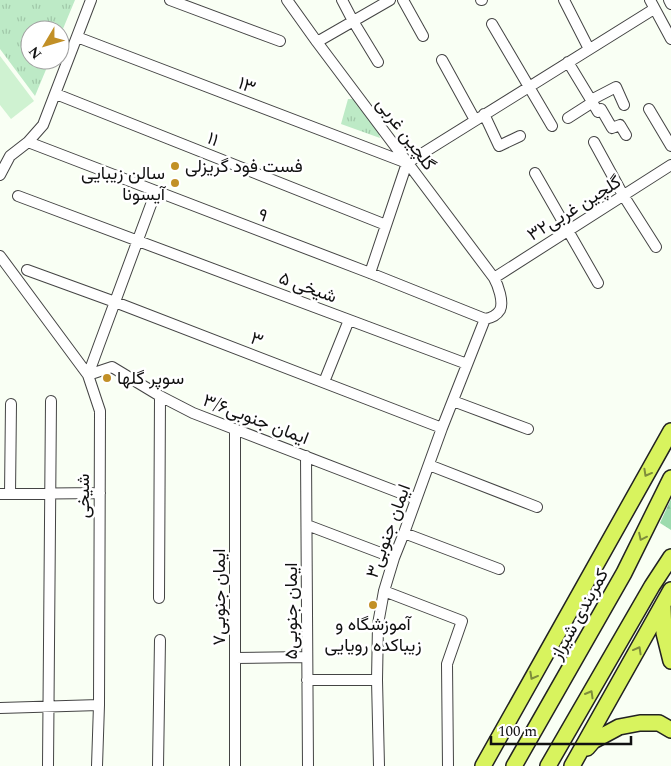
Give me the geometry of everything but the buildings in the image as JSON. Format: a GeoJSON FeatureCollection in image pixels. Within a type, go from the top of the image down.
{"type":"FeatureCollection","features":[{"type":"Feature","properties":{"kind":"highway"},"geometry":{"type":"LineString","coordinates":[[483,766],[671,431]]}},
{"type":"Feature","properties":{"kind":"highway","name":"کمربندی شیراز"},"geometry":{"type":"LineString","coordinates":[[514,766],[624,573],[671,478]]}},
{"type":"Feature","properties":{"kind":"highway"},"geometry":{"type":"LineString","coordinates":[[548,766],[652,586],[671,558]]}},
{"type":"Feature","properties":{"kind":"highway"},"geometry":{"type":"LineString","coordinates":[[576,760],[671,590]]}},
{"type":"Feature","properties":{"kind":"highway"},"geometry":{"type":"LineString","coordinates":[[663,604],[664,633],[671,661]]}},
{"type":"Feature","properties":{"kind":"highway"},"geometry":{"type":"LineString","coordinates":[[576,760],[594,741],[618,727],[640,723],[659,723],[671,730]]}},
{"type":"Feature","properties":{"kind":"street"},"geometry":{"type":"LineString","coordinates":[[0,175],[10,156],[28,142],[43,125],[91,0]]}},
{"type":"Feature","properties":{"kind":"street"},"geometry":{"type":"LineString","coordinates":[[170,0],[280,42]]}},
{"type":"Feature","properties":{"kind":"street","name":"گلچین غربی"},"geometry":{"type":"LineString","coordinates":[[287,0],[496,282]]}},
{"type":"Feature","properties":{"kind":"street"},"geometry":{"type":"LineString","coordinates":[[342,0],[378,62]]}},
{"type":"Feature","properties":{"kind":"street"},"geometry":{"type":"LineString","coordinates":[[317,42],[390,0]]}},
{"type":"Feature","properties":{"kind":"street"},"geometry":{"type":"LineString","coordinates":[[403,0],[423,36]]}},
{"type":"Feature","properties":{"kind":"street"},"geometry":{"type":"LineString","coordinates":[[564,0],[590,49]]}},
{"type":"Feature","properties":{"kind":"street"},"geometry":{"type":"LineString","coordinates":[[669,0],[671,4]]}},
{"type":"Feature","properties":{"kind":"street"},"geometry":{"type":"LineString","coordinates":[[370,273],[407,163],[590,49],[652,5],[671,39]]}},
{"type":"Feature","properties":{"kind":"street"},"geometry":{"type":"LineString","coordinates":[[492,24],[552,126]]}},
{"type":"Feature","properties":{"kind":"street","name":"۱۳"},"geometry":{"type":"LineString","coordinates":[[77,37],[407,163]]}},
{"type":"Feature","properties":{"kind":"street"},"geometry":{"type":"LineString","coordinates":[[442,60],[499,146],[520,136]]}},
{"type":"Feature","properties":{"kind":"street"},"geometry":{"type":"LineString","coordinates":[[564,65],[592,101],[598,112],[602,110],[612,128],[620,125],[626,135]]}},
{"type":"Feature","properties":{"kind":"street"},"geometry":{"type":"LineString","coordinates":[[568,118],[616,87],[624,105]]}},
{"type":"Feature","properties":{"kind":"street","name":"۱۱"},"geometry":{"type":"LineString","coordinates":[[56,94],[386,225]]}},
{"type":"Feature","properties":{"kind":"street"},"geometry":{"type":"LineString","coordinates":[[649,109],[671,146]]}},
{"type":"Feature","properties":{"kind":"street","name":"۹"},"geometry":{"type":"LineString","coordinates":[[28,142],[485,319]]}},
{"type":"Feature","properties":{"kind":"street"},"geometry":{"type":"LineString","coordinates":[[594,142],[623,195],[656,247]]}},
{"type":"Feature","properties":{"kind":"street","name":"گلچین غربی۳۲"},"geometry":{"type":"LineString","coordinates":[[496,282],[568,231],[671,165]]}},
{"type":"Feature","properties":{"kind":"street"},"geometry":{"type":"LineString","coordinates":[[535,173],[598,283]]}},
{"type":"Feature","properties":{"kind":"street"},"geometry":{"type":"LineString","coordinates":[[88,376],[156,191]]}},
{"type":"Feature","properties":{"kind":"street","name":"شیخی ۵"},"geometry":{"type":"LineString","coordinates":[[18,196],[467,364]]}},
{"type":"Feature","properties":{"kind":"street","name":"شیخی"},"geometry":{"type":"LineString","coordinates":[[0,256],[88,376],[100,411],[97,766]]}},
{"type":"Feature","properties":{"kind":"street","name":"۳"},"geometry":{"type":"LineString","coordinates":[[27,270],[442,428]]}},
{"type":"Feature","properties":{"kind":"street"},"geometry":{"type":"LineString","coordinates":[[485,319],[492,317],[500,310],[501,305],[496,282]]}},
{"type":"Feature","properties":{"kind":"street","name":"ایمان جنوبی۳"},"geometry":{"type":"LineString","coordinates":[[379,766],[378,624],[384,591],[394,558],[442,428],[485,319]]}},
{"type":"Feature","properties":{"kind":"street"},"geometry":{"type":"LineString","coordinates":[[324,382],[349,320]]}},
{"type":"Feature","properties":{"kind":"street","name":"ایمان جنوبی۳/۶"},"geometry":{"type":"LineString","coordinates":[[88,376],[112,367],[160,396],[194,413],[416,499]]}},
{"type":"Feature","properties":{"kind":"street"},"geometry":{"type":"LineString","coordinates":[[159,598],[160,396]]}},
{"type":"Feature","properties":{"kind":"street"},"geometry":{"type":"LineString","coordinates":[[48,766],[51,401]]}},
{"type":"Feature","properties":{"kind":"street"},"geometry":{"type":"LineString","coordinates":[[453,401],[528,429]]}},
{"type":"Feature","properties":{"kind":"street"},"geometry":{"type":"LineString","coordinates":[[11,404],[5,494],[100,493]]}},
{"type":"Feature","properties":{"kind":"street","name":"ایمان جنوبی۷"},"geometry":{"type":"LineString","coordinates":[[235,429],[235,766]]}},
{"type":"Feature","properties":{"kind":"street","name":"ایمان جنوبی۵"},"geometry":{"type":"LineString","coordinates":[[306,456],[308,766]]}},
{"type":"Feature","properties":{"kind":"street"},"geometry":{"type":"LineString","coordinates":[[429,465],[537,507]]}},
{"type":"Feature","properties":{"kind":"street"},"geometry":{"type":"LineString","coordinates":[[307,524],[394,558]]}},
{"type":"Feature","properties":{"kind":"street"},"geometry":{"type":"LineString","coordinates":[[404,533],[500,569]]}},
{"type":"Feature","properties":{"kind":"street"},"geometry":{"type":"LineString","coordinates":[[384,591],[462,621],[447,664],[448,766]]}},
{"type":"Feature","properties":{"kind":"street"},"geometry":{"type":"LineString","coordinates":[[158,766],[160,640]]}},
{"type":"Feature","properties":{"kind":"street"},"geometry":{"type":"LineString","coordinates":[[235,658],[307,657]]}},
{"type":"Feature","properties":{"kind":"street"},"geometry":{"type":"LineString","coordinates":[[307,680],[377,680]]}},
{"type":"Feature","properties":{"kind":"street"},"geometry":{"type":"LineString","coordinates":[[0,708],[99,706]]}},
{"type":"Feature","properties":{"kind":"green space"},"geometry":{"type":"Polygon","coordinates":[[[0,0],[75,0],[67,20],[20,20],[20,70],[46,70],[35,96],[0,49],[0,0]]]}},
{"type":"Feature","properties":{"kind":"green space"},"geometry":{"type":"Polygon","coordinates":[[[0,56],[34,101],[11,119],[0,105],[0,56]]]}},
{"type":"Feature","properties":{"kind":"green space"},"geometry":{"type":"Polygon","coordinates":[[[348,99],[356,99],[376,123],[380,138],[341,124],[348,99]]]}},
{"type":"Feature","properties":{"kind":"green space"},"geometry":{"type":"Polygon","coordinates":[[[671,499],[671,530],[660,523],[671,499]]]}},
{"type":"Feature","properties":{"kind":"place","name":"فست فود گریزلی"},"geometry":{"type":"Point","coordinates":[175,166]}},
{"type":"Feature","properties":{"kind":"place","name":"سالن زیبایی آیسونا"},"geometry":{"type":"Point","coordinates":[175,183]}},
{"type":"Feature","properties":{"kind":"place","name":"سوپر گلها"},"geometry":{"type":"Point","coordinates":[107,378]}},
{"type":"Feature","properties":{"kind":"place","name":"آموزشگاه و زیباکده رویایی"},"geometry":{"type":"Point","coordinates":[373,605]}}]}
